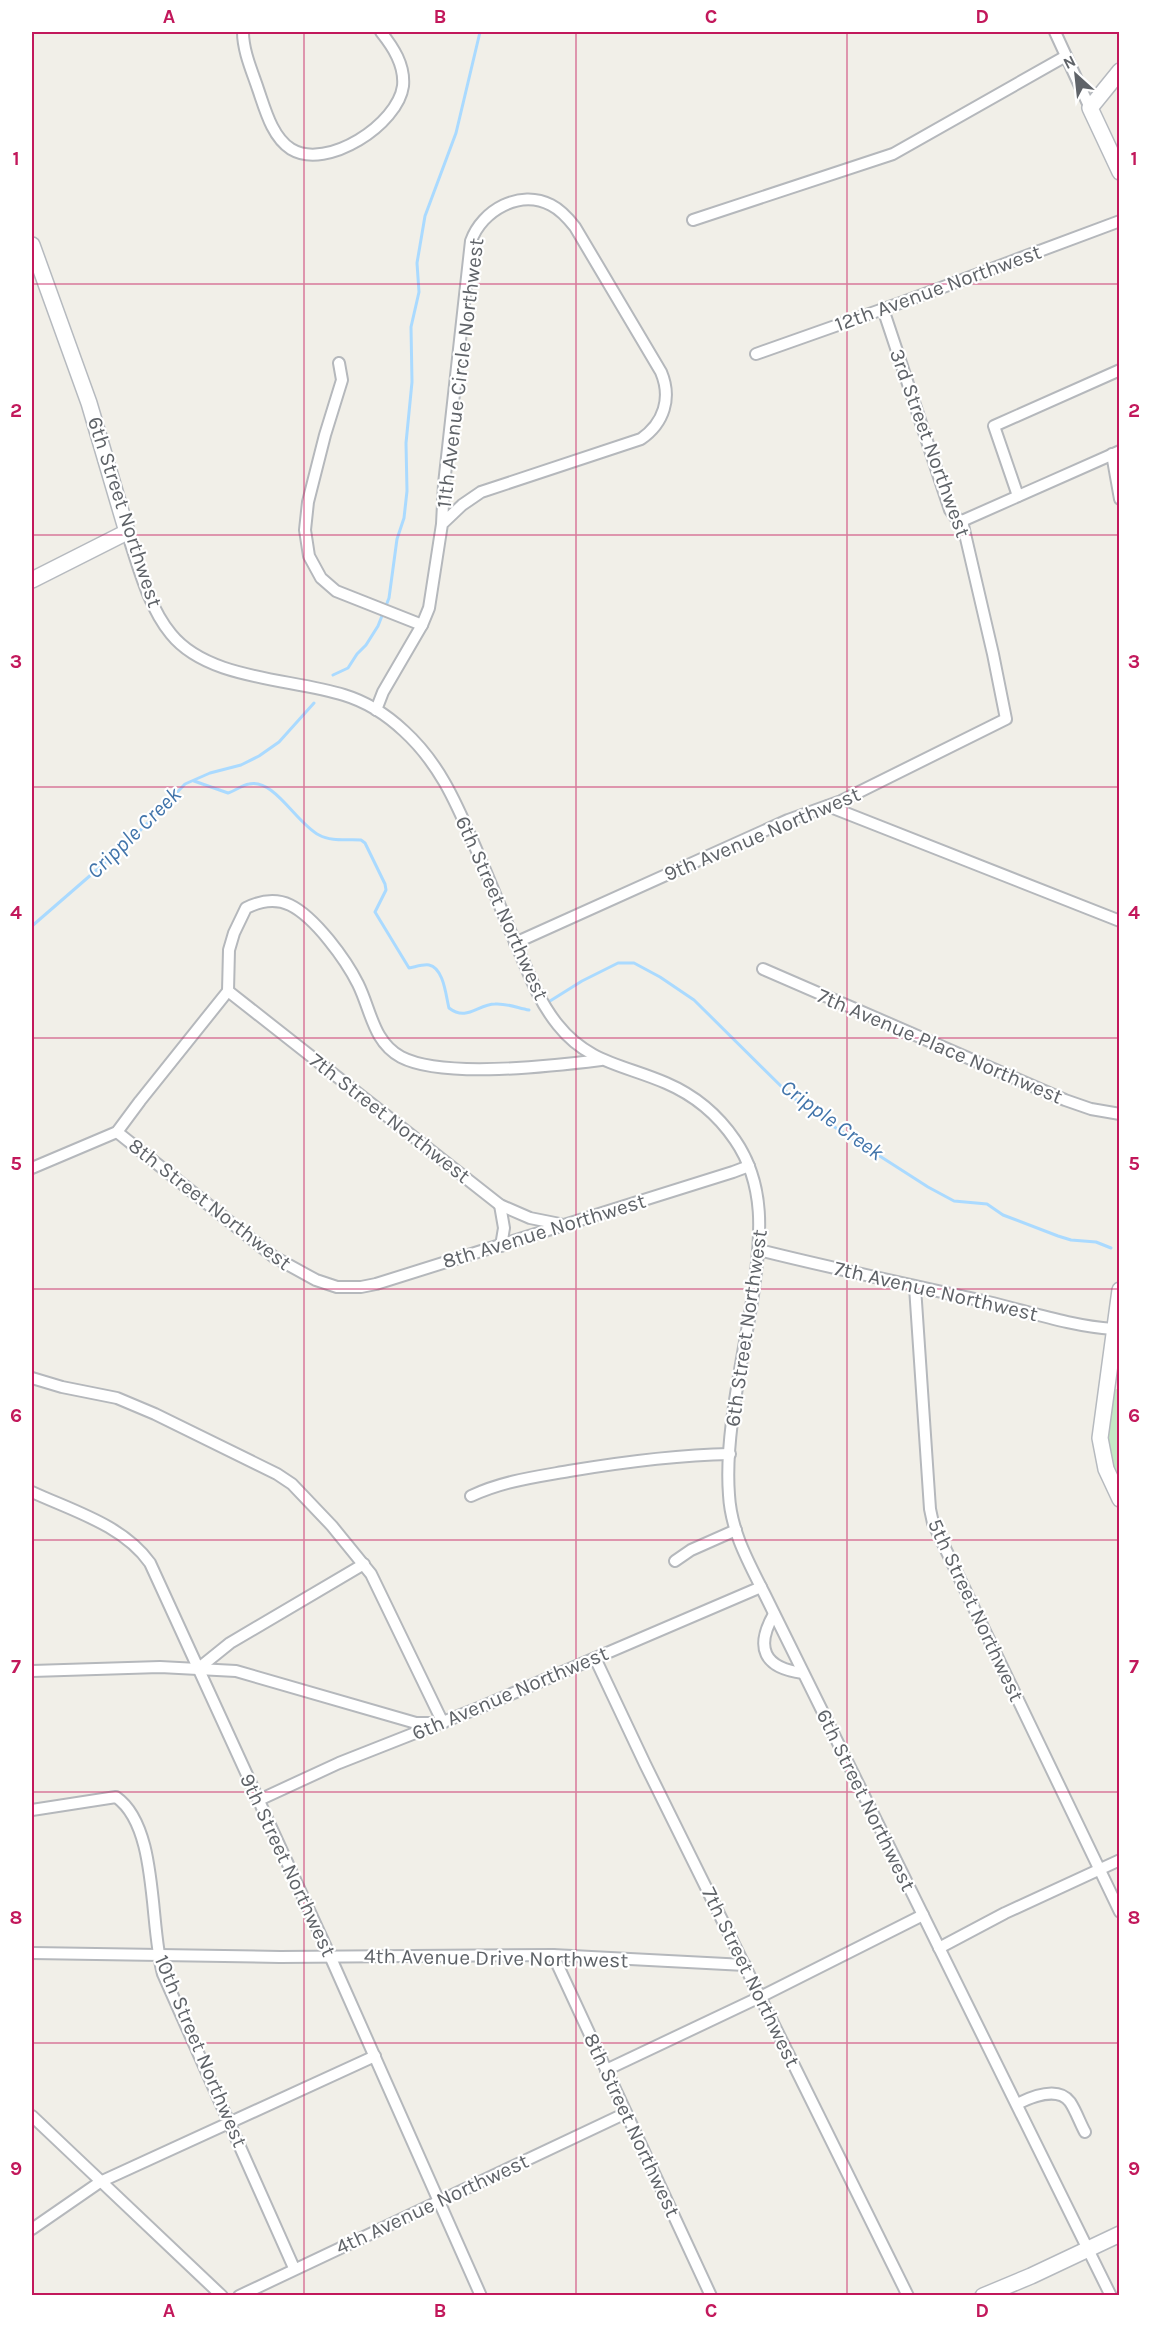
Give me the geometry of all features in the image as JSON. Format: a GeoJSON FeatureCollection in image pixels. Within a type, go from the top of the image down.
{"type":"FeatureCollection","features":[{"type":"Feature","properties":{"kind":"main road"},"geometry":{"type":"LineString","coordinates":[[1119,70],[1090,108],[1119,172]]}},
{"type":"Feature","properties":{"kind":"main road","name":"6th Street Northwest"},"geometry":{"type":"LineString","coordinates":[[32,245],[89,403],[127,532]]}},
{"type":"Feature","properties":{"kind":"main road"},"geometry":{"type":"LineString","coordinates":[[32,580],[127,532]]}},
{"type":"Feature","properties":{"kind":"main road"},"geometry":{"type":"LineString","coordinates":[[1119,1290],[1100,1426],[1100,1444],[1106,1469],[1119,1498]]}},
{"type":"Feature","properties":{"kind":"main road"},"geometry":{"type":"LineString","coordinates":[[982,2295],[1023,2280],[1119,2234]]}},
{"type":"Feature","properties":{"kind":"street"},"geometry":{"type":"LineString","coordinates":[[243,32],[244,46],[269,119],[281,139],[291,148],[304,154],[336,151],[376,128],[395,106],[403,87],[403,73],[398,56],[381,32]]}},
{"type":"Feature","properties":{"kind":"street"},"geometry":{"type":"LineString","coordinates":[[1055,32],[1090,108]]}},
{"type":"Feature","properties":{"kind":"street"},"geometry":{"type":"LineString","coordinates":[[693,220],[894,154],[1066,56]]}},
{"type":"Feature","properties":{"kind":"street","name":"11th Avenue Circle Northwest"},"geometry":{"type":"LineString","coordinates":[[376,710],[383,692],[422,625],[430,605],[442,524],[444,484],[471,241],[480,223],[494,210],[505,204],[527,200],[548,203],[561,211],[574,227],[661,372],[666,386],[664,409],[658,423],[641,439],[481,492],[462,505],[442,524]]}},
{"type":"Feature","properties":{"kind":"street","name":"12th Avenue Northwest"},"geometry":{"type":"LineString","coordinates":[[756,354],[1119,221]]}},
{"type":"Feature","properties":{"kind":"street","name":"3rd Street Northwest"},"geometry":{"type":"LineString","coordinates":[[883,309],[950,510],[962,521],[1006,719]]}},
{"type":"Feature","properties":{"kind":"street"},"geometry":{"type":"LineString","coordinates":[[339,363],[342,380],[325,435],[307,508],[305,530],[309,556],[321,578],[336,591],[422,625]]}},
{"type":"Feature","properties":{"kind":"street"},"geometry":{"type":"LineString","coordinates":[[1018,496],[994,426],[1119,370]]}},
{"type":"Feature","properties":{"kind":"street"},"geometry":{"type":"LineString","coordinates":[[962,521],[1116,453],[1119,499]]}},
{"type":"Feature","properties":{"kind":"street","name":"6th Street Northwest"},"geometry":{"type":"LineString","coordinates":[[127,532],[143,580],[158,614],[169,632],[189,652],[207,662],[345,695],[393,721],[417,743],[445,779],[536,991],[554,1021],[573,1042],[601,1060],[664,1082],[698,1101],[727,1128],[749,1166],[760,1207],[759,1250],[730,1454],[728,1490],[736,1530],[760,1587],[1111,2295]]}},
{"type":"Feature","properties":{"kind":"street","name":"9th Avenue Northwest"},"geometry":{"type":"LineString","coordinates":[[515,943],[788,820],[828,806],[1006,719]]}},
{"type":"Feature","properties":{"kind":"street"},"geometry":{"type":"LineString","coordinates":[[828,806],[1119,921]]}},
{"type":"Feature","properties":{"kind":"street"},"geometry":{"type":"LineString","coordinates":[[32,1168],[117,1132],[228,991],[230,950],[238,924],[246,908],[256,903],[279,901],[299,910],[328,940],[349,969],[358,984],[380,1038],[389,1050],[415,1063],[471,1069],[555,1066],[601,1060]]}},
{"type":"Feature","properties":{"kind":"street","name":"7th Avenue Place Northwest"},"geometry":{"type":"LineString","coordinates":[[763,969],[1065,1100],[1119,1114]]}},
{"type":"Feature","properties":{"kind":"street","name":"7th Street Northwest"},"geometry":{"type":"LineString","coordinates":[[228,991],[500,1205],[530,1218],[563,1225]]}},
{"type":"Feature","properties":{"kind":"street","name":"8th Street Northwest"},"geometry":{"type":"LineString","coordinates":[[117,1132],[274,1257],[316,1280],[337,1287]]}},
{"type":"Feature","properties":{"kind":"street","name":"8th Avenue Northwest"},"geometry":{"type":"LineString","coordinates":[[337,1287],[362,1287],[376,1284],[749,1166]]}},
{"type":"Feature","properties":{"kind":"street"},"geometry":{"type":"LineString","coordinates":[[500,1205],[504,1228],[501,1246]]}},
{"type":"Feature","properties":{"kind":"street","name":"7th Avenue Northwest"},"geometry":{"type":"LineString","coordinates":[[759,1250],[1068,1322],[1113,1329]]}},
{"type":"Feature","properties":{"kind":"street","name":"5th Street Northwest"},"geometry":{"type":"LineString","coordinates":[[915,1287],[930,1509],[933,1522],[1119,1912]]}},
{"type":"Feature","properties":{"kind":"street"},"geometry":{"type":"LineString","coordinates":[[32,1378],[62,1387],[117,1398],[277,1474],[292,1484],[364,1564],[442,1723],[417,1723],[236,1671],[199,1668],[32,1671]]}},
{"type":"Feature","properties":{"kind":"street"},"geometry":{"type":"LineString","coordinates":[[471,1496],[509,1482],[629,1460],[730,1454]]}},
{"type":"Feature","properties":{"kind":"street","name":"9th Street Northwest"},"geometry":{"type":"LineString","coordinates":[[32,1492],[97,1521],[132,1543],[150,1563],[260,1800],[481,2295]]}},
{"type":"Feature","properties":{"kind":"street"},"geometry":{"type":"LineString","coordinates":[[675,1561],[691,1550],[736,1530]]}},
{"type":"Feature","properties":{"kind":"street"},"geometry":{"type":"LineString","coordinates":[[199,1668],[230,1643],[364,1564]]}},
{"type":"Feature","properties":{"kind":"street","name":"6th Avenue Northwest"},"geometry":{"type":"LineString","coordinates":[[260,1800],[339,1763],[442,1723],[760,1587]]}},
{"type":"Feature","properties":{"kind":"street"},"geometry":{"type":"LineString","coordinates":[[774,1614],[765,1629],[763,1639],[765,1650],[772,1663],[786,1671],[803,1672]]}},
{"type":"Feature","properties":{"kind":"street","name":"7th Street Northwest"},"geometry":{"type":"LineString","coordinates":[[595,1658],[908,2295]]}},
{"type":"Feature","properties":{"kind":"street","name":"10th Street Northwest"},"geometry":{"type":"LineString","coordinates":[[32,1810],[116,1797],[132,1812],[147,1852],[158,1954],[163,1974],[294,2268]]}},
{"type":"Feature","properties":{"kind":"street"},"geometry":{"type":"LineString","coordinates":[[939,1948],[995,1918],[1119,1860]]}},
{"type":"Feature","properties":{"kind":"street"},"geometry":{"type":"LineString","coordinates":[[606,2070],[760,1997],[923,1915]]}},
{"type":"Feature","properties":{"kind":"street","name":"4th Avenue Drive Northwest"},"geometry":{"type":"LineString","coordinates":[[32,1953],[330,1956],[553,1955],[745,1965]]}},
{"type":"Feature","properties":{"kind":"street","name":"8th Street Northwest"},"geometry":{"type":"LineString","coordinates":[[553,1955],[711,2295]]}},
{"type":"Feature","properties":{"kind":"street"},"geometry":{"type":"LineString","coordinates":[[32,2229],[100,2182],[375,2056]]}},
{"type":"Feature","properties":{"kind":"street"},"geometry":{"type":"LineString","coordinates":[[1017,2104],[1033,2096],[1054,2094],[1069,2100],[1085,2132]]}},
{"type":"Feature","properties":{"kind":"street","name":"4th Avenue Northwest"},"geometry":{"type":"LineString","coordinates":[[239,2295],[440,2202],[626,2112]]}},
{"type":"Feature","properties":{"kind":"street"},"geometry":{"type":"LineString","coordinates":[[32,2116],[222,2295]]}},
{"type":"Feature","properties":{"kind":"green space"},"geometry":{"type":"Polygon","coordinates":[[[1119,1388],[1119,1487],[1107,1440],[1112,1391],[1119,1388]]]}},
{"type":"Feature","properties":{"kind":"waterway"},"geometry":{"type":"LineString","coordinates":[[333,675],[348,668],[366,645],[378,626],[389,598],[397,539],[404,518],[407,491],[406,443],[412,382],[411,327],[419,292],[417,263],[425,216],[456,133],[480,32]]}},
{"type":"Feature","properties":{"kind":"waterway","name":"Cripple Creek"},"geometry":{"type":"LineString","coordinates":[[32,926],[130,841],[185,784],[210,773],[241,765],[259,756],[279,742],[314,703]]}},
{"type":"Feature","properties":{"kind":"waterway","name":"Cripple Creek"},"geometry":{"type":"LineString","coordinates":[[194,781],[228,793],[249,784],[258,784],[276,794],[310,829],[319,835],[334,839],[361,840],[365,843],[385,884],[386,890],[375,912],[409,968],[422,965],[434,967],[441,977],[449,1008],[455,1012],[467,1013],[499,1004],[529,1010]]}},
{"type":"Feature","properties":{"kind":"waterway","name":"Cripple Creek"},"geometry":{"type":"LineString","coordinates":[[550,1001],[582,981],[618,963],[634,963],[694,1000],[790,1095],[822,1119],[928,1187],[954,1201],[987,1204],[1003,1215],[1058,1236],[1071,1240],[1096,1242],[1111,1248]]}}]}
